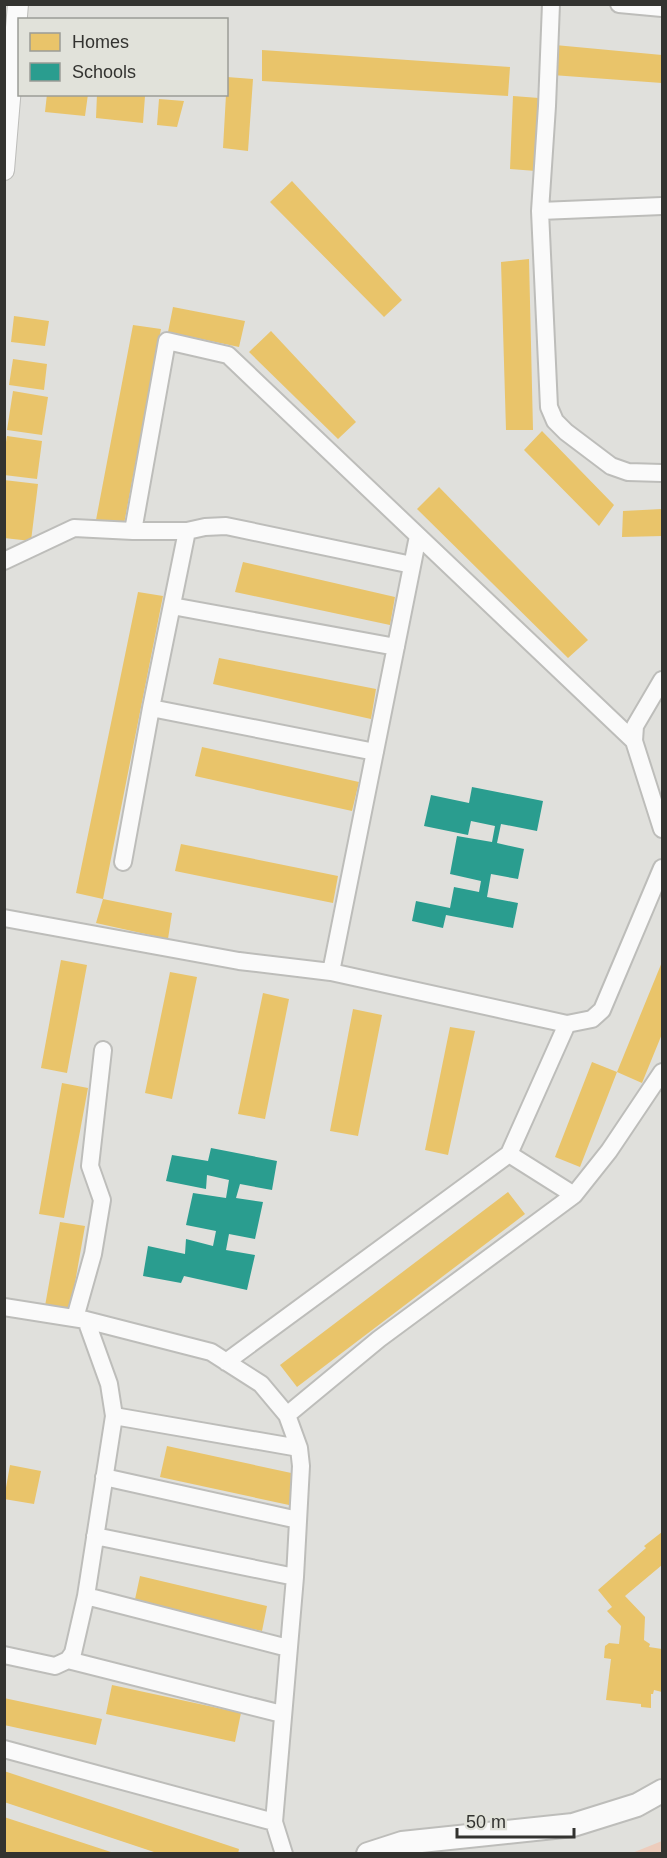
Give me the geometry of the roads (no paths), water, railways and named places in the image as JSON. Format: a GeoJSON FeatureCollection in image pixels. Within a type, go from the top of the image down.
{"type":"FeatureCollection","features":[{"type":"Feature","properties":{"kind":"main road"},"geometry":{"type":"LineString","coordinates":[[368,1854],[402,1843],[573,1825],[636,1805],[663,1791]]}},
{"type":"Feature","properties":{"kind":"street"},"geometry":{"type":"LineString","coordinates":[[4,170],[18,4]]}},
{"type":"Feature","properties":{"kind":"street"},"geometry":{"type":"LineString","coordinates":[[551,4],[540,211],[549,407],[555,421],[566,432],[611,466],[628,472],[663,473]]}},
{"type":"Feature","properties":{"kind":"street"},"geometry":{"type":"LineString","coordinates":[[619,4],[663,8]]}},
{"type":"Feature","properties":{"kind":"street"},"geometry":{"type":"LineString","coordinates":[[540,211],[663,206]]}},
{"type":"Feature","properties":{"kind":"street"},"geometry":{"type":"LineString","coordinates":[[133,531],[167,341],[228,355],[634,741]]}},
{"type":"Feature","properties":{"kind":"street"},"geometry":{"type":"LineString","coordinates":[[4,561],[74,528],[187,531],[226,526],[412,565]]}},
{"type":"Feature","properties":{"kind":"street"},"geometry":{"type":"LineString","coordinates":[[123,862],[187,531]]}},
{"type":"Feature","properties":{"kind":"street"},"geometry":{"type":"LineString","coordinates":[[331,972],[418,536]]}},
{"type":"Feature","properties":{"kind":"street"},"geometry":{"type":"LineString","coordinates":[[172,606],[396,647]]}},
{"type":"Feature","properties":{"kind":"street"},"geometry":{"type":"LineString","coordinates":[[663,680],[636,726],[634,741],[663,829]]}},
{"type":"Feature","properties":{"kind":"street"},"geometry":{"type":"LineString","coordinates":[[151,708],[375,752]]}},
{"type":"Feature","properties":{"kind":"street"},"geometry":{"type":"LineString","coordinates":[[4,918],[239,961],[331,972],[567,1024],[592,1019],[602,1010],[663,868]]}},
{"type":"Feature","properties":{"kind":"street"},"geometry":{"type":"LineString","coordinates":[[226,1362],[509,1154],[567,1024]]}},
{"type":"Feature","properties":{"kind":"street"},"geometry":{"type":"LineString","coordinates":[[4,1655],[55,1666],[68,1660],[73,1653],[86,1596],[114,1416],[109,1384],[80,1319],[102,1200],[90,1166],[103,1050]]}},
{"type":"Feature","properties":{"kind":"street"},"geometry":{"type":"LineString","coordinates":[[287,1415],[388,1332],[574,1195],[609,1151],[663,1072]]}},
{"type":"Feature","properties":{"kind":"street"},"geometry":{"type":"LineString","coordinates":[[509,1154],[574,1195]]}},
{"type":"Feature","properties":{"kind":"street"},"geometry":{"type":"LineString","coordinates":[[4,1307],[80,1319],[211,1352],[261,1384],[287,1415],[299,1448],[301,1466],[274,1822],[284,1854]]}},
{"type":"Feature","properties":{"kind":"street"},"geometry":{"type":"LineString","coordinates":[[114,1416],[299,1448]]}},
{"type":"Feature","properties":{"kind":"street"},"geometry":{"type":"LineString","coordinates":[[104,1477],[298,1520]]}},
{"type":"Feature","properties":{"kind":"street"},"geometry":{"type":"LineString","coordinates":[[95,1536],[294,1577]]}},
{"type":"Feature","properties":{"kind":"street"},"geometry":{"type":"LineString","coordinates":[[86,1596],[288,1648]]}},
{"type":"Feature","properties":{"kind":"street"},"geometry":{"type":"LineString","coordinates":[[68,1660],[282,1714]]}},
{"type":"Feature","properties":{"kind":"street"},"geometry":{"type":"LineString","coordinates":[[4,1749],[274,1822]]}}]}
